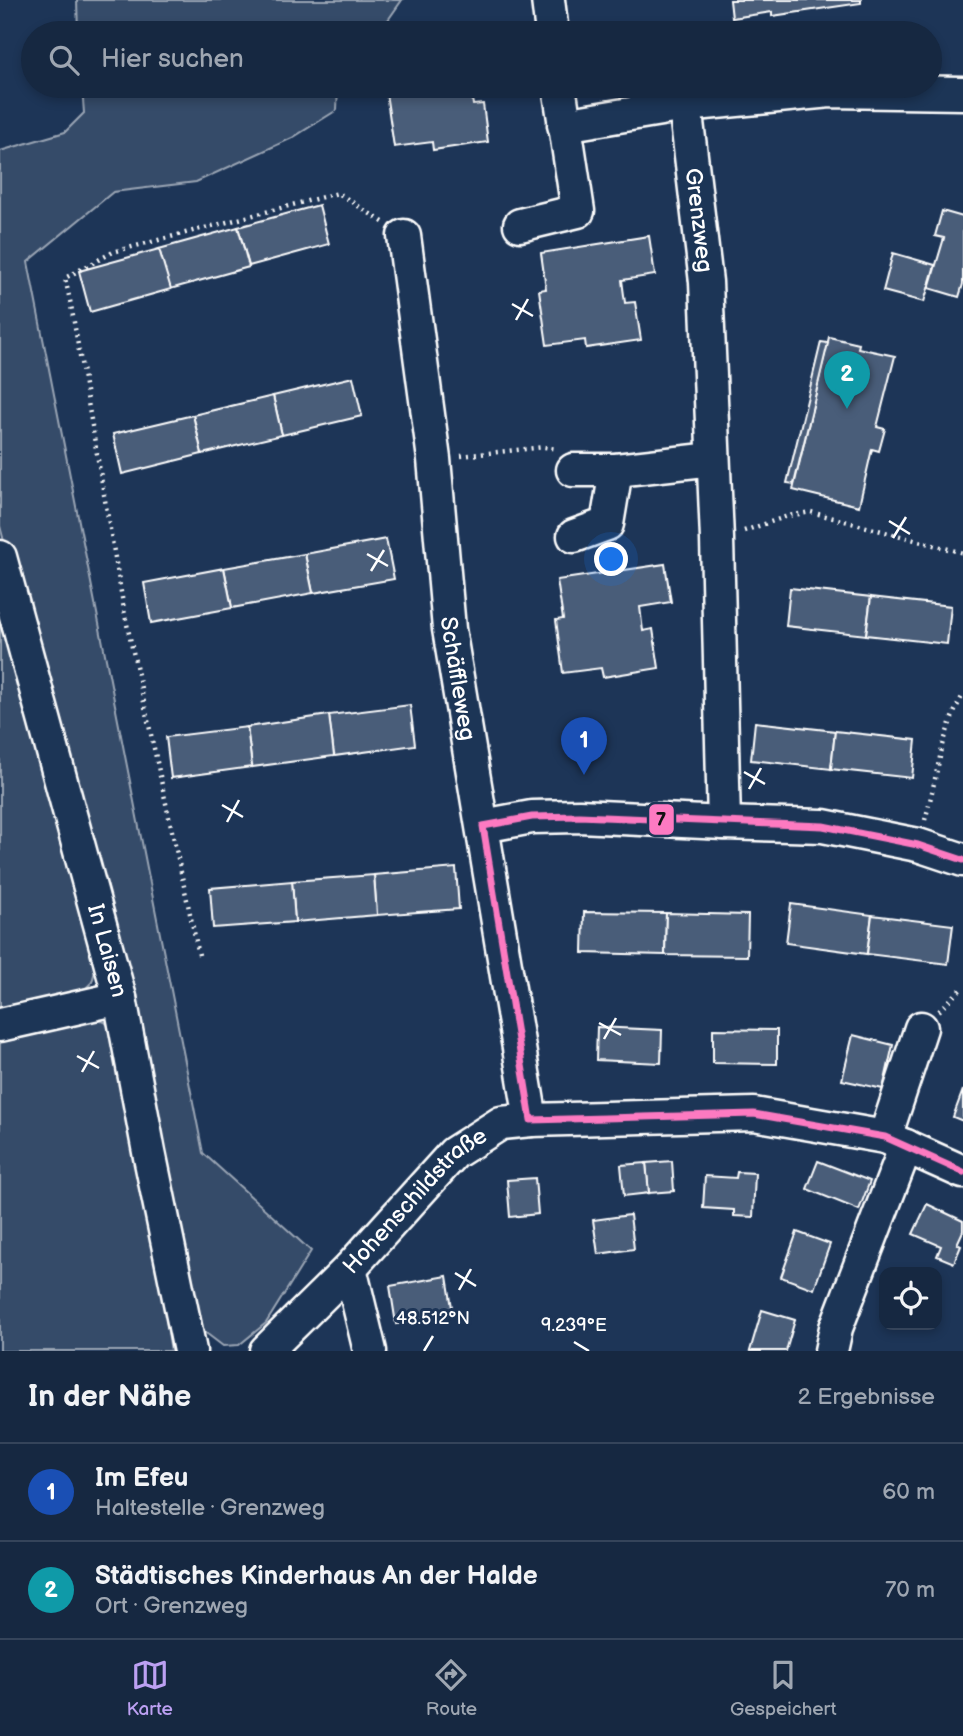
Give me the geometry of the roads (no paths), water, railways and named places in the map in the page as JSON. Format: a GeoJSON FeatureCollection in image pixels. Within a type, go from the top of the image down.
{"type":"FeatureCollection","features":[{"type":"Feature","properties":{"kind":"street"},"geometry":{"type":"LineString","coordinates":[[548,0],[551,21]]}},
{"type":"Feature","properties":{"kind":"street"},"geometry":{"type":"LineString","coordinates":[[942,93],[963,93]]}},
{"type":"Feature","properties":{"kind":"street"},"geometry":{"type":"LineString","coordinates":[[520,225],[578,211],[561,98]]}},
{"type":"Feature","properties":{"kind":"street"},"geometry":{"type":"LineString","coordinates":[[564,125],[685,105],[758,98]]}},
{"type":"Feature","properties":{"kind":"street","name":"Grenzweg"},"geometry":{"type":"LineString","coordinates":[[685,105],[706,282],[717,540],[724,823]]}},
{"type":"Feature","properties":{"kind":"street","name":"Schäffleweg"},"geometry":{"type":"LineString","coordinates":[[404,236],[434,459],[449,629],[531,1120]]}},
{"type":"Feature","properties":{"kind":"street"},"geometry":{"type":"LineString","coordinates":[[565,460],[616,470],[713,459]]}},
{"type":"Feature","properties":{"kind":"street"},"geometry":{"type":"LineString","coordinates":[[574,536],[607,524],[616,470]]}},
{"type":"Feature","properties":{"kind":"street","name":"In Laisen"},"geometry":{"type":"LineString","coordinates":[[0,557],[120,998],[190,1351]]}},
{"type":"Feature","properties":{"kind":"street"},"geometry":{"type":"LineString","coordinates":[[483,826],[532,817],[579,816],[823,826],[918,845],[963,860]]}},
{"type":"Feature","properties":{"kind":"street"},"geometry":{"type":"LineString","coordinates":[[0,1026],[120,998]]}},
{"type":"Feature","properties":{"kind":"street"},"geometry":{"type":"LineString","coordinates":[[831,1351],[895,1142],[921,1028]]}},
{"type":"Feature","properties":{"kind":"street","name":"Hohenschildstraße"},"geometry":{"type":"LineString","coordinates":[[266,1351],[350,1268],[454,1153],[501,1123],[754,1114],[895,1142],[963,1172]]}},
{"type":"Feature","properties":{"kind":"street"},"geometry":{"type":"LineString","coordinates":[[350,1268],[369,1351]]}},
{"type":"Feature","properties":{"kind":"place","name":"Städtisches Kinderhaus An der Halde"},"geometry":{"type":"Point","coordinates":[847,409]}},
{"type":"Feature","properties":{"kind":"place","name":"Im Efeu"},"geometry":{"type":"Point","coordinates":[584,775]}}]}
